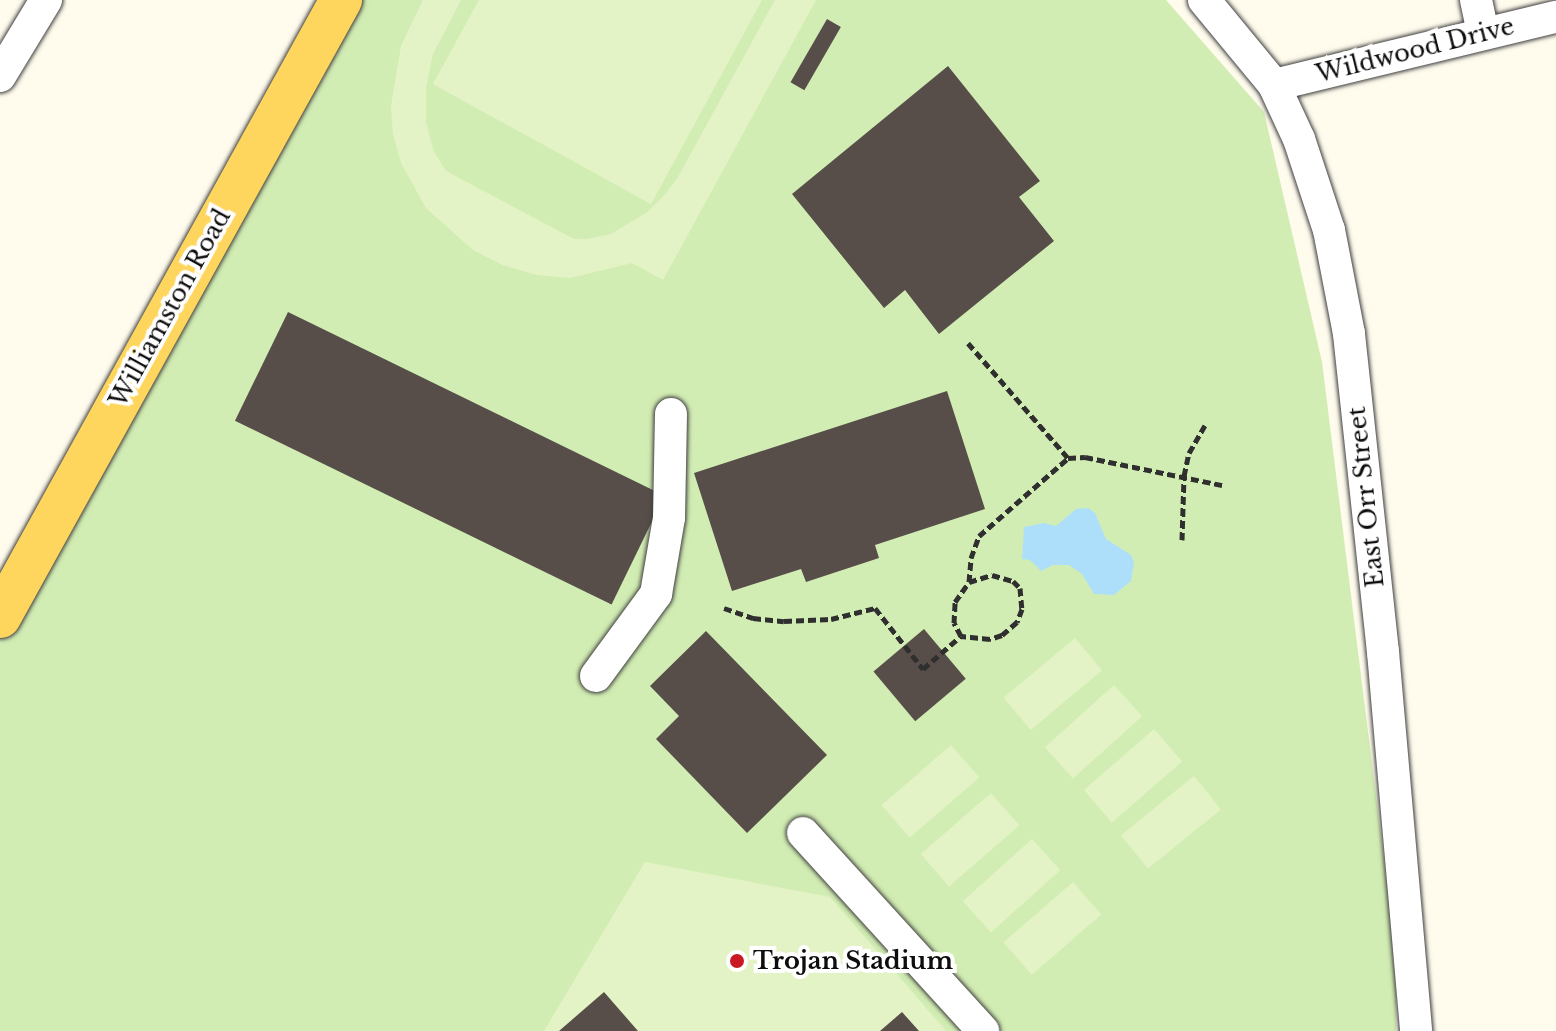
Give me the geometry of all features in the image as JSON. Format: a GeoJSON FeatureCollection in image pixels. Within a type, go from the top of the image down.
{"type":"FeatureCollection","features":[{"type":"Feature","properties":{"kind":"main road","name":"Williamston Road"},"geometry":{"type":"LineString","coordinates":[[0,617],[341,0]]}},
{"type":"Feature","properties":{"kind":"street"},"geometry":{"type":"LineString","coordinates":[[0,76],[46,0]]}},
{"type":"Feature","properties":{"kind":"street","name":"East Orr Street"},"geometry":{"type":"LineString","coordinates":[[1204,0],[1274,85],[1299,139],[1329,230],[1349,334],[1383,652],[1416,1031]]}},
{"type":"Feature","properties":{"kind":"street"},"geometry":{"type":"LineString","coordinates":[[1476,0],[1483,32]]}},
{"type":"Feature","properties":{"kind":"street","name":"Wildwood Drive"},"geometry":{"type":"LineString","coordinates":[[1274,85],[1483,32],[1556,17]]}},
{"type":"Feature","properties":{"kind":"street"},"geometry":{"type":"LineString","coordinates":[[596,676],[656,594],[669,518],[671,414]]}},
{"type":"Feature","properties":{"kind":"street"},"geometry":{"type":"LineString","coordinates":[[803,833],[983,1031]]}},
{"type":"Feature","properties":{"kind":"path"},"geometry":{"type":"LineString","coordinates":[[968,343],[1068,458]]}},
{"type":"Feature","properties":{"kind":"path"},"geometry":{"type":"LineString","coordinates":[[1182,540],[1184,476],[1189,453],[1205,425]]}},
{"type":"Feature","properties":{"kind":"path"},"geometry":{"type":"LineString","coordinates":[[969,582],[992,575],[1013,581],[1020,588],[1022,609],[1017,622],[1002,635],[980,640],[961,636],[954,623],[955,602],[969,582],[971,558],[979,536],[1068,458],[1085,457],[1222,485]]}},
{"type":"Feature","properties":{"kind":"path"},"geometry":{"type":"LineString","coordinates":[[724,608],[753,618],[784,621],[831,619],[875,608],[923,669],[961,636]]}},
{"type":"Feature","properties":{"kind":"green space"},"geometry":{"type":"Polygon","coordinates":[[[340,0],[1166,0],[1264,112],[1322,362],[1396,957],[1396,1031],[0,1031],[0,617],[340,0]]]}},
{"type":"Feature","properties":{"kind":"green space"},"geometry":{"type":"Polygon","coordinates":[[[423,0],[461,0],[433,54],[426,87],[426,123],[434,152],[446,171],[574,239],[588,239],[611,234],[646,213],[663,197],[677,179],[775,0],[816,0],[663,280],[632,263],[570,278],[537,275],[503,265],[473,250],[426,208],[401,163],[393,134],[391,106],[401,46],[423,0]]]}},
{"type":"Feature","properties":{"kind":"green space"},"geometry":{"type":"Polygon","coordinates":[[[479,0],[762,0],[651,204],[433,84],[479,0]]]}},
{"type":"Feature","properties":{"kind":"green space"},"geometry":{"type":"Polygon","coordinates":[[[1075,638],[1102,670],[1031,730],[1004,698],[1075,638]]]}},
{"type":"Feature","properties":{"kind":"green space"},"geometry":{"type":"Polygon","coordinates":[[[1114,685],[1142,716],[1073,778],[1045,747],[1114,685]]]}},
{"type":"Feature","properties":{"kind":"green space"},"geometry":{"type":"Polygon","coordinates":[[[1154,729],[1182,761],[1112,822],[1084,790],[1154,729]]]}},
{"type":"Feature","properties":{"kind":"green space"},"geometry":{"type":"Polygon","coordinates":[[[951,745],[979,777],[910,838],[882,805],[951,745]]]}},
{"type":"Feature","properties":{"kind":"green space"},"geometry":{"type":"Polygon","coordinates":[[[1194,776],[1221,809],[1148,869],[1121,835],[1194,776]]]}},
{"type":"Feature","properties":{"kind":"green space"},"geometry":{"type":"Polygon","coordinates":[[[991,793],[1019,825],[949,886],[921,854],[991,793]]]}},
{"type":"Feature","properties":{"kind":"green space"},"geometry":{"type":"Polygon","coordinates":[[[1032,839],[1060,870],[991,932],[963,901],[1032,839]]]}},
{"type":"Feature","properties":{"kind":"green space","name":"Trojan Stadium"},"geometry":{"type":"Polygon","coordinates":[[[645,862],[830,897],[946,1031],[544,1031],[645,862]]]}},
{"type":"Feature","properties":{"kind":"green space"},"geometry":{"type":"Polygon","coordinates":[[[1073,882],[1101,914],[1032,975],[1004,942],[1073,882]]]}},
{"type":"Feature","properties":{"kind":"water"},"geometry":{"type":"Polygon","coordinates":[[[1088,508],[1095,513],[1106,539],[1131,555],[1134,562],[1131,581],[1114,595],[1094,594],[1082,574],[1069,565],[1053,565],[1041,571],[1030,560],[1022,559],[1024,527],[1044,523],[1056,526],[1076,509],[1088,508]]]}},
{"type":"Feature","properties":{"kind":"building"},"geometry":{"type":"Polygon","coordinates":[[[827,19],[841,27],[804,90],[790,82],[827,19]]]}},
{"type":"Feature","properties":{"kind":"building"},"geometry":{"type":"Polygon","coordinates":[[[948,66],[1040,181],[1019,197],[1054,241],[939,334],[905,290],[884,308],[792,194],[948,66]]]}},
{"type":"Feature","properties":{"kind":"building"},"geometry":{"type":"Polygon","coordinates":[[[288,312],[665,496],[612,604],[235,421],[288,312]]]}},
{"type":"Feature","properties":{"kind":"building"},"geometry":{"type":"Polygon","coordinates":[[[947,391],[985,509],[875,545],[879,558],[806,582],[801,569],[732,591],[694,473],[947,391]]]}},
{"type":"Feature","properties":{"kind":"building"},"geometry":{"type":"Polygon","coordinates":[[[924,629],[966,679],[915,721],[873,671],[924,629]]]}},
{"type":"Feature","properties":{"kind":"building"},"geometry":{"type":"Polygon","coordinates":[[[706,631],[827,755],[747,833],[656,739],[679,716],[650,686],[706,631]]]}},
{"type":"Feature","properties":{"kind":"building"},"geometry":{"type":"Polygon","coordinates":[[[604,992],[638,1031],[559,1031],[604,992]]]}},
{"type":"Feature","properties":{"kind":"building"},"geometry":{"type":"Polygon","coordinates":[[[902,1012],[919,1031],[880,1031],[902,1012]]]}},
{"type":"Feature","properties":{"kind":"place","name":"Trojan Stadium"},"geometry":{"type":"Point","coordinates":[737,961]}}]}
